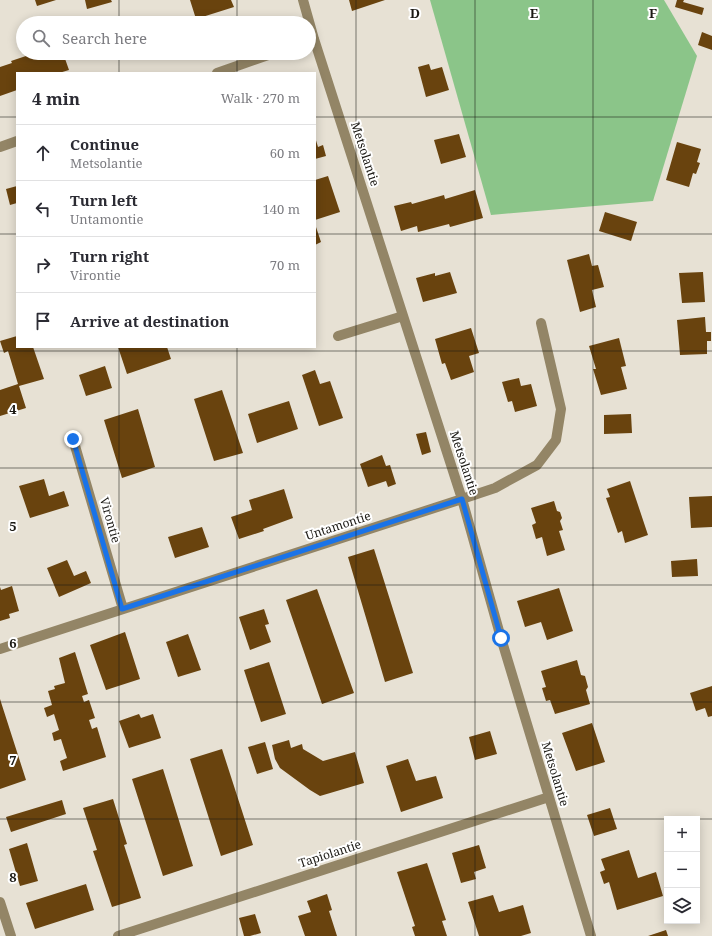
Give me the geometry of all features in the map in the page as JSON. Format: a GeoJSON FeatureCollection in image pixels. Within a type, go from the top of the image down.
{"type":"FeatureCollection","features":[{"type":"Feature","properties":{"kind":"street","name":"Metsolantie"},"geometry":{"type":"LineString","coordinates":[[302,0],[306,16]]}},
{"type":"Feature","properties":{"kind":"street","name":"Metsolantie"},"geometry":{"type":"LineString","coordinates":[[316,52],[462,499],[501,638],[591,936]]}},
{"type":"Feature","properties":{"kind":"street"},"geometry":{"type":"LineString","coordinates":[[220,72],[254,60]]}},
{"type":"Feature","properties":{"kind":"street"},"geometry":{"type":"LineString","coordinates":[[0,147],[16,141]]}},
{"type":"Feature","properties":{"kind":"street"},"geometry":{"type":"LineString","coordinates":[[338,336],[403,316]]}},
{"type":"Feature","properties":{"kind":"street","name":"Untamontie"},"geometry":{"type":"LineString","coordinates":[[0,649],[495,488],[537,465],[556,440],[561,409],[540,323]]}},
{"type":"Feature","properties":{"kind":"street","name":"Virontie"},"geometry":{"type":"LineString","coordinates":[[73,439],[122,609]]}},
{"type":"Feature","properties":{"kind":"street","name":"Tapiolantie"},"geometry":{"type":"LineString","coordinates":[[118,936],[549,797]]}},
{"type":"Feature","properties":{"kind":"street"},"geometry":{"type":"LineString","coordinates":[[0,902],[11,936]]}},
{"type":"Feature","properties":{"kind":"green space"},"geometry":{"type":"Polygon","coordinates":[[[430,0],[664,0],[697,56],[653,201],[491,215],[430,0]]]}},
{"type":"Feature","properties":{"kind":"building"},"geometry":{"type":"Polygon","coordinates":[[[35,0],[56,0],[37,6],[35,0]]]}},
{"type":"Feature","properties":{"kind":"building"},"geometry":{"type":"Polygon","coordinates":[[[85,0],[111,0],[112,2],[87,9],[85,0]]]}},
{"type":"Feature","properties":{"kind":"building"},"geometry":{"type":"Polygon","coordinates":[[[190,0],[231,0],[234,7],[206,16],[195,16],[190,0]]]}},
{"type":"Feature","properties":{"kind":"building"},"geometry":{"type":"Polygon","coordinates":[[[349,0],[385,0],[352,11],[349,0]]]}},
{"type":"Feature","properties":{"kind":"building"},"geometry":{"type":"Polygon","coordinates":[[[677,0],[684,0],[683,2],[704,8],[702,15],[675,7],[677,0]]]}},
{"type":"Feature","properties":{"kind":"building"},"geometry":{"type":"Polygon","coordinates":[[[702,32],[712,36],[712,50],[698,45],[702,32]]]}},
{"type":"Feature","properties":{"kind":"building"},"geometry":{"type":"Polygon","coordinates":[[[16,59],[65,60],[69,70],[62,72],[16,72],[16,90],[0,96],[0,67],[12,63],[11,61],[16,59]]]}},
{"type":"Feature","properties":{"kind":"building"},"geometry":{"type":"Polygon","coordinates":[[[429,64],[431,70],[442,67],[449,90],[426,97],[418,67],[429,64]]]}},
{"type":"Feature","properties":{"kind":"building"},"geometry":{"type":"Polygon","coordinates":[[[459,134],[466,157],[441,164],[434,140],[459,134]]]}},
{"type":"Feature","properties":{"kind":"building"},"geometry":{"type":"Polygon","coordinates":[[[316,140],[318,147],[323,145],[326,156],[316,159],[316,140]]]}},
{"type":"Feature","properties":{"kind":"building"},"geometry":{"type":"Polygon","coordinates":[[[677,142],[701,149],[697,162],[700,163],[696,174],[693,173],[689,187],[666,180],[677,142]]]}},
{"type":"Feature","properties":{"kind":"building"},"geometry":{"type":"Polygon","coordinates":[[[328,176],[340,212],[316,220],[316,180],[328,176]]]}},
{"type":"Feature","properties":{"kind":"building"},"geometry":{"type":"Polygon","coordinates":[[[16,186],[16,203],[10,205],[6,189],[16,186]]]}},
{"type":"Feature","properties":{"kind":"building"},"geometry":{"type":"Polygon","coordinates":[[[475,190],[483,218],[450,227],[449,224],[418,232],[417,226],[401,231],[394,206],[411,202],[412,204],[444,195],[445,199],[475,190]]]}},
{"type":"Feature","properties":{"kind":"building"},"geometry":{"type":"Polygon","coordinates":[[[605,212],[637,222],[631,241],[599,231],[605,212]]]}},
{"type":"Feature","properties":{"kind":"building"},"geometry":{"type":"Polygon","coordinates":[[[316,227],[321,242],[316,244],[316,227]]]}},
{"type":"Feature","properties":{"kind":"building"},"geometry":{"type":"Polygon","coordinates":[[[589,254],[592,266],[598,265],[604,287],[592,290],[596,307],[580,312],[567,260],[589,254]]]}},
{"type":"Feature","properties":{"kind":"building"},"geometry":{"type":"Polygon","coordinates":[[[450,272],[457,293],[423,302],[416,278],[435,273],[435,276],[450,272]]]}},
{"type":"Feature","properties":{"kind":"building"},"geometry":{"type":"Polygon","coordinates":[[[703,272],[705,302],[682,303],[679,273],[703,272]]]}},
{"type":"Feature","properties":{"kind":"building"},"geometry":{"type":"Polygon","coordinates":[[[705,317],[706,332],[711,332],[711,341],[707,341],[707,354],[680,355],[677,320],[705,317]]]}},
{"type":"Feature","properties":{"kind":"building"},"geometry":{"type":"Polygon","coordinates":[[[471,328],[479,353],[469,356],[474,372],[451,380],[445,363],[442,364],[435,339],[471,328]]]}},
{"type":"Feature","properties":{"kind":"building"},"geometry":{"type":"Polygon","coordinates":[[[16,336],[16,348],[33,348],[44,379],[19,386],[26,408],[0,416],[0,390],[18,384],[8,351],[4,353],[0,341],[16,336]]]}},
{"type":"Feature","properties":{"kind":"building"},"geometry":{"type":"Polygon","coordinates":[[[619,338],[626,366],[621,367],[627,389],[601,395],[593,369],[596,369],[589,346],[619,338]]]}},
{"type":"Feature","properties":{"kind":"building"},"geometry":{"type":"Polygon","coordinates":[[[118,348],[167,348],[171,359],[127,374],[118,348]]]}},
{"type":"Feature","properties":{"kind":"building"},"geometry":{"type":"Polygon","coordinates":[[[105,366],[112,388],[86,396],[79,375],[105,366]]]}},
{"type":"Feature","properties":{"kind":"building"},"geometry":{"type":"Polygon","coordinates":[[[315,370],[320,384],[330,381],[343,418],[319,426],[302,375],[315,370]]]}},
{"type":"Feature","properties":{"kind":"building"},"geometry":{"type":"Polygon","coordinates":[[[519,378],[521,386],[531,384],[537,406],[515,412],[512,401],[508,402],[502,382],[519,378]]]}},
{"type":"Feature","properties":{"kind":"building"},"geometry":{"type":"Polygon","coordinates":[[[222,390],[243,453],[214,461],[194,399],[222,390]]]}},
{"type":"Feature","properties":{"kind":"building"},"geometry":{"type":"Polygon","coordinates":[[[289,401],[298,429],[257,443],[248,414],[289,401]]]}},
{"type":"Feature","properties":{"kind":"building"},"geometry":{"type":"Polygon","coordinates":[[[138,409],[155,467],[122,478],[104,420],[138,409]]]}},
{"type":"Feature","properties":{"kind":"building"},"geometry":{"type":"Polygon","coordinates":[[[631,414],[632,433],[604,434],[604,415],[631,414]]]}},
{"type":"Feature","properties":{"kind":"building"},"geometry":{"type":"Polygon","coordinates":[[[426,432],[431,452],[422,455],[416,434],[426,432]]]}},
{"type":"Feature","properties":{"kind":"building"},"geometry":{"type":"Polygon","coordinates":[[[382,455],[386,466],[390,465],[396,484],[388,487],[386,481],[368,487],[360,464],[382,455]]]}},
{"type":"Feature","properties":{"kind":"building"},"geometry":{"type":"Polygon","coordinates":[[[44,479],[49,496],[64,491],[69,506],[30,518],[19,486],[44,479]]]}},
{"type":"Feature","properties":{"kind":"building"},"geometry":{"type":"Polygon","coordinates":[[[630,481],[648,535],[625,543],[622,531],[618,533],[606,498],[610,497],[607,489],[630,481]]]}},
{"type":"Feature","properties":{"kind":"building"},"geometry":{"type":"Polygon","coordinates":[[[284,489],[293,518],[263,529],[264,531],[239,539],[231,517],[252,510],[249,500],[284,489]]]}},
{"type":"Feature","properties":{"kind":"building"},"geometry":{"type":"Polygon","coordinates":[[[712,496],[712,527],[691,528],[689,497],[712,496]]]}},
{"type":"Feature","properties":{"kind":"building"},"geometry":{"type":"Polygon","coordinates":[[[554,501],[557,511],[560,512],[562,518],[560,521],[563,530],[559,531],[565,550],[547,556],[542,537],[536,539],[532,525],[536,523],[531,508],[554,501]]]}},
{"type":"Feature","properties":{"kind":"building"},"geometry":{"type":"Polygon","coordinates":[[[202,527],[209,547],[175,558],[168,537],[202,527]]]}},
{"type":"Feature","properties":{"kind":"building"},"geometry":{"type":"Polygon","coordinates":[[[374,549],[413,673],[385,682],[348,557],[374,549]]]}},
{"type":"Feature","properties":{"kind":"building"},"geometry":{"type":"Polygon","coordinates":[[[697,559],[698,576],[672,577],[671,561],[697,559]]]}},
{"type":"Feature","properties":{"kind":"building"},"geometry":{"type":"Polygon","coordinates":[[[67,560],[74,576],[86,571],[91,583],[59,597],[47,568],[67,560]]]}},
{"type":"Feature","properties":{"kind":"building"},"geometry":{"type":"Polygon","coordinates":[[[12,586],[19,611],[9,614],[10,618],[0,621],[0,587],[1,590],[12,586]]]}},
{"type":"Feature","properties":{"kind":"building"},"geometry":{"type":"Polygon","coordinates":[[[559,588],[573,631],[547,640],[541,622],[525,627],[517,601],[559,588]]]}},
{"type":"Feature","properties":{"kind":"building"},"geometry":{"type":"Polygon","coordinates":[[[317,589],[354,693],[322,704],[286,600],[317,589]]]}},
{"type":"Feature","properties":{"kind":"building"},"geometry":{"type":"Polygon","coordinates":[[[264,609],[269,624],[265,625],[271,642],[250,650],[239,617],[264,609]]]}},
{"type":"Feature","properties":{"kind":"building"},"geometry":{"type":"Polygon","coordinates":[[[125,632],[140,679],[106,690],[90,645],[125,632]]]}},
{"type":"Feature","properties":{"kind":"building"},"geometry":{"type":"Polygon","coordinates":[[[188,634],[201,670],[178,677],[166,642],[188,634]]]}},
{"type":"Feature","properties":{"kind":"building"},"geometry":{"type":"Polygon","coordinates":[[[75,652],[88,694],[82,696],[84,702],[89,700],[95,718],[89,720],[92,729],[97,727],[106,757],[63,771],[60,761],[67,758],[61,739],[54,741],[52,733],[59,730],[54,714],[47,717],[44,708],[52,705],[48,691],[55,689],[54,686],[65,683],[59,658],[75,652]]]}},
{"type":"Feature","properties":{"kind":"building"},"geometry":{"type":"Polygon","coordinates":[[[577,660],[581,675],[585,676],[588,687],[586,690],[590,704],[555,714],[550,700],[546,701],[542,688],[546,687],[541,671],[577,660]]]}},
{"type":"Feature","properties":{"kind":"building"},"geometry":{"type":"Polygon","coordinates":[[[269,662],[286,714],[261,722],[244,670],[269,662]]]}},
{"type":"Feature","properties":{"kind":"building"},"geometry":{"type":"Polygon","coordinates":[[[712,686],[712,716],[708,717],[705,708],[696,711],[690,693],[712,686]]]}},
{"type":"Feature","properties":{"kind":"building"},"geometry":{"type":"Polygon","coordinates":[[[0,699],[26,780],[0,789],[0,699]]]}},
{"type":"Feature","properties":{"kind":"building"},"geometry":{"type":"Polygon","coordinates":[[[139,714],[141,718],[153,714],[161,738],[129,748],[119,721],[139,714]]]}},
{"type":"Feature","properties":{"kind":"building"},"geometry":{"type":"Polygon","coordinates":[[[592,723],[605,762],[576,771],[562,733],[592,723]]]}},
{"type":"Feature","properties":{"kind":"building"},"geometry":{"type":"Polygon","coordinates":[[[490,731],[497,754],[475,760],[469,737],[490,731]]]}},
{"type":"Feature","properties":{"kind":"building"},"geometry":{"type":"Polygon","coordinates":[[[289,740],[291,748],[302,744],[303,749],[323,761],[355,752],[364,783],[320,796],[280,768],[275,759],[272,745],[289,740]]]}},
{"type":"Feature","properties":{"kind":"building"},"geometry":{"type":"Polygon","coordinates":[[[265,742],[273,769],[257,774],[248,747],[265,742]]]}},
{"type":"Feature","properties":{"kind":"building"},"geometry":{"type":"Polygon","coordinates":[[[222,749],[253,845],[221,856],[190,759],[222,749]]]}},
{"type":"Feature","properties":{"kind":"building"},"geometry":{"type":"Polygon","coordinates":[[[408,759],[416,781],[436,776],[443,798],[401,812],[386,766],[408,759]]]}},
{"type":"Feature","properties":{"kind":"building"},"geometry":{"type":"Polygon","coordinates":[[[163,769],[193,866],[163,876],[132,779],[163,769]]]}},
{"type":"Feature","properties":{"kind":"building"},"geometry":{"type":"Polygon","coordinates":[[[113,799],[127,844],[124,845],[141,898],[112,907],[93,851],[97,850],[83,808],[113,799]]]}},
{"type":"Feature","properties":{"kind":"building"},"geometry":{"type":"Polygon","coordinates":[[[62,800],[66,814],[11,832],[6,817],[62,800]]]}},
{"type":"Feature","properties":{"kind":"building"},"geometry":{"type":"Polygon","coordinates":[[[610,808],[617,829],[594,836],[587,815],[610,808]]]}},
{"type":"Feature","properties":{"kind":"building"},"geometry":{"type":"Polygon","coordinates":[[[27,843],[38,881],[20,886],[9,849],[27,843]]]}},
{"type":"Feature","properties":{"kind":"building"},"geometry":{"type":"Polygon","coordinates":[[[479,845],[486,868],[474,872],[476,879],[461,883],[452,853],[479,845]]]}},
{"type":"Feature","properties":{"kind":"building"},"geometry":{"type":"Polygon","coordinates":[[[629,850],[638,878],[656,872],[663,896],[617,910],[609,882],[604,884],[600,872],[605,870],[601,859],[629,850]]]}},
{"type":"Feature","properties":{"kind":"building"},"geometry":{"type":"Polygon","coordinates":[[[427,863],[446,920],[442,921],[447,936],[415,936],[412,927],[415,926],[397,872],[427,863]]]}},
{"type":"Feature","properties":{"kind":"building"},"geometry":{"type":"Polygon","coordinates":[[[86,884],[94,910],[35,929],[26,903],[86,884]]]}},
{"type":"Feature","properties":{"kind":"building"},"geometry":{"type":"Polygon","coordinates":[[[327,894],[332,910],[329,911],[337,936],[305,936],[298,916],[311,912],[307,901],[327,894]]]}},
{"type":"Feature","properties":{"kind":"building"},"geometry":{"type":"Polygon","coordinates":[[[493,895],[499,912],[523,905],[531,933],[521,936],[479,936],[468,902],[493,895]]]}},
{"type":"Feature","properties":{"kind":"building"},"geometry":{"type":"Polygon","coordinates":[[[255,914],[261,933],[244,936],[239,918],[255,914]]]}},
{"type":"Feature","properties":{"kind":"building"},"geometry":{"type":"Polygon","coordinates":[[[666,930],[668,936],[648,936],[666,930]]]}},
{"type":"Feature","properties":{"kind":"route"},"geometry":{"type":"LineString","coordinates":[[73,439],[122,609],[462,499],[501,638]]}}]}
